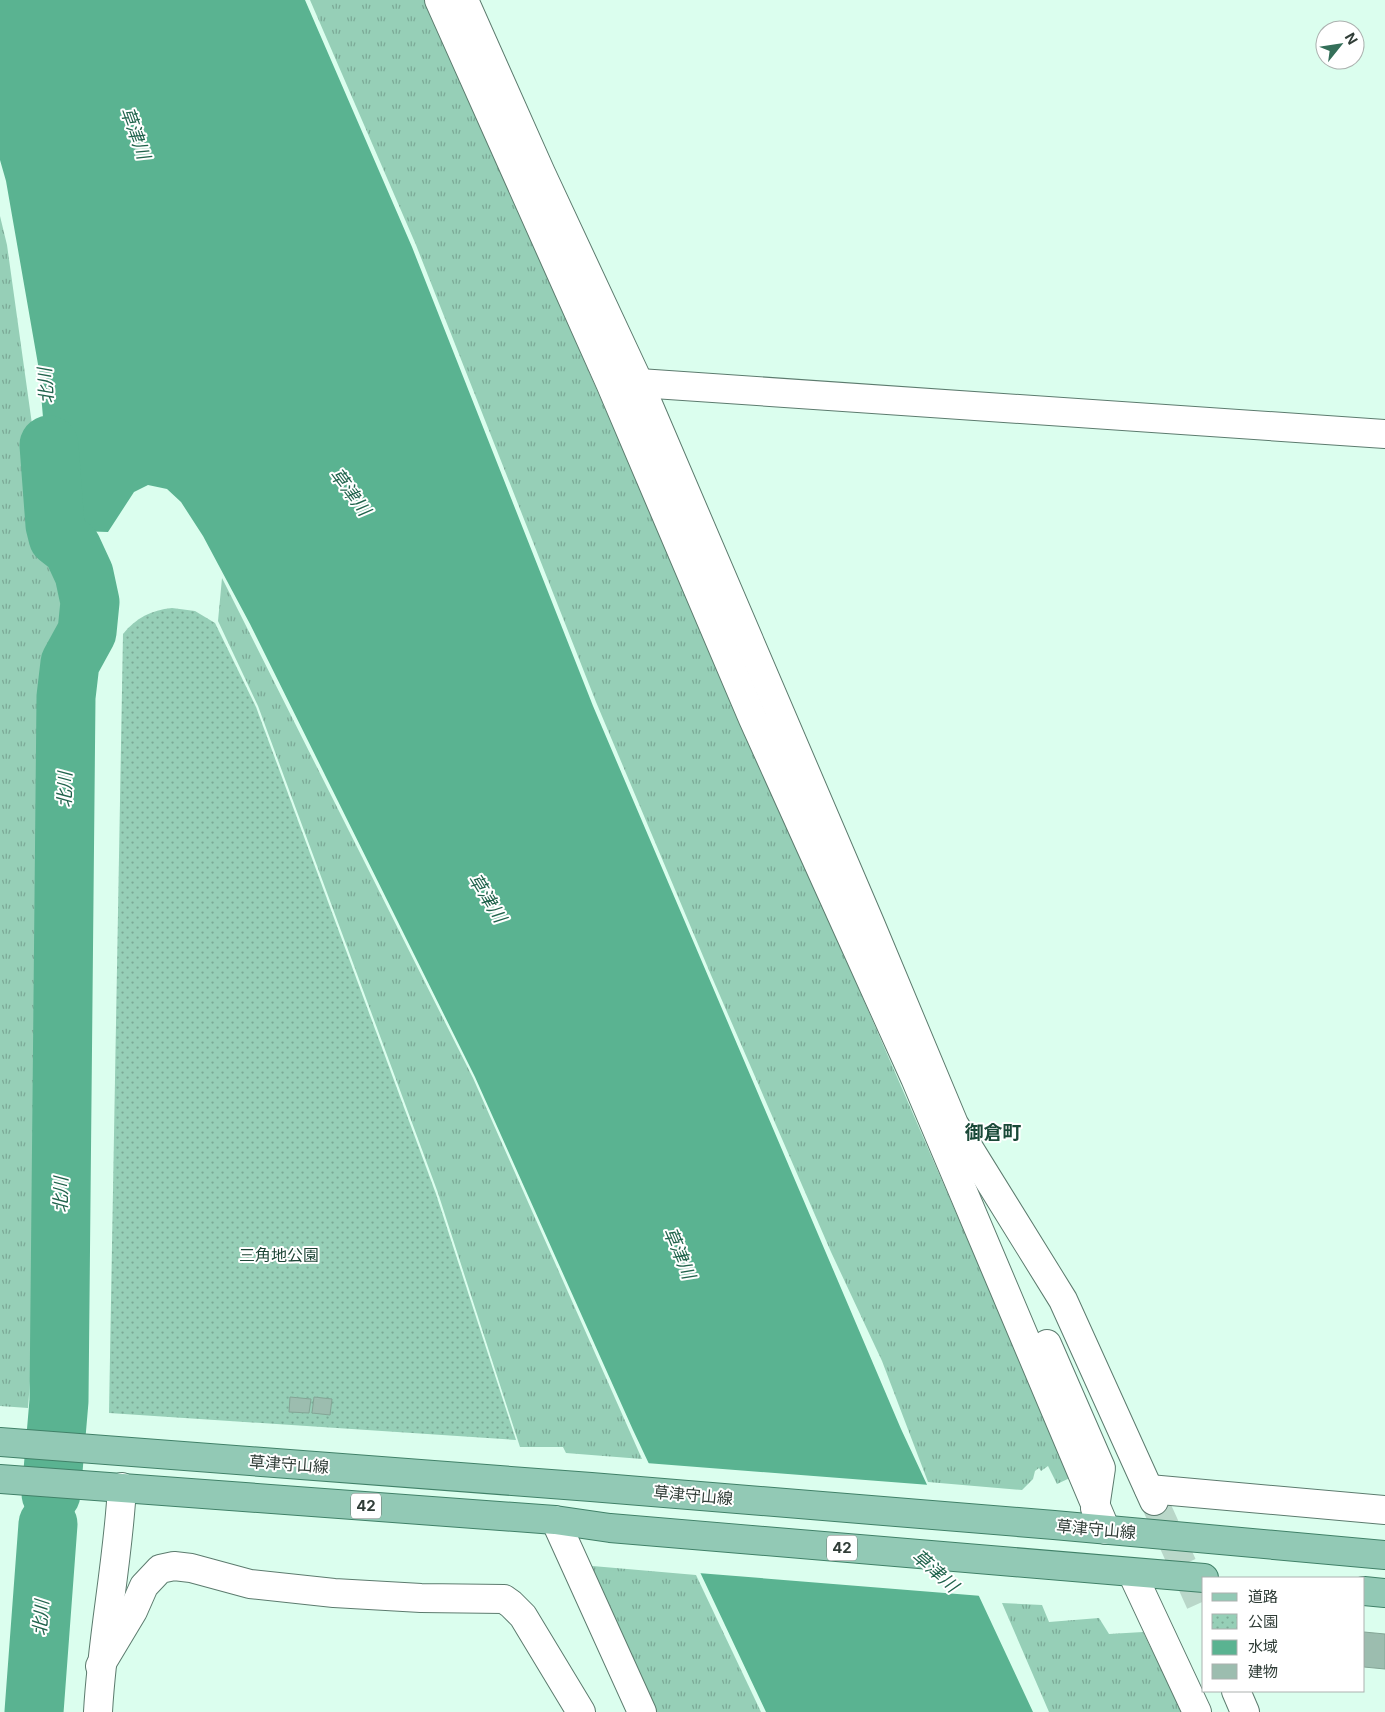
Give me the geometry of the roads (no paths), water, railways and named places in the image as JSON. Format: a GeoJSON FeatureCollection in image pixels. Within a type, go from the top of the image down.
{"type":"FeatureCollection","features":[{"type":"Feature","properties":{"kind":"main road","name":"草津守山線"},"geometry":{"type":"LineString","coordinates":[[0,1442],[592,1487],[1054,1525],[1100,1519],[1385,1555]]}},
{"type":"Feature","properties":{"kind":"main road","name":"42"},"geometry":{"type":"LineString","coordinates":[[0,1479],[555,1520],[610,1528],[1202,1578]]}},
{"type":"Feature","properties":{"kind":"main road"},"geometry":{"type":"LineString","coordinates":[[1365,1591],[1385,1593]]}},
{"type":"Feature","properties":{"kind":"street"},"geometry":{"type":"LineString","coordinates":[[439,0],[610,383],[754,719],[915,1078],[1100,1519]]}},
{"type":"Feature","properties":{"kind":"street"},"geometry":{"type":"LineString","coordinates":[[464,0],[541,173],[639,383],[866,914],[954,1124],[965,1158],[1101,1468],[1100,1519]]}},
{"type":"Feature","properties":{"kind":"street"},"geometry":{"type":"LineString","coordinates":[[639,383],[1385,434]]}},
{"type":"Feature","properties":{"kind":"street"},"geometry":{"type":"LineString","coordinates":[[954,1124],[1063,1300],[1152,1495],[1385,1510]]}},
{"type":"Feature","properties":{"kind":"street"},"geometry":{"type":"LineString","coordinates":[[98,1712],[100,1666],[119,1540],[122,1487]]}},
{"type":"Feature","properties":{"kind":"street"},"geometry":{"type":"LineString","coordinates":[[555,1520],[642,1712]]}},
{"type":"Feature","properties":{"kind":"street"},"geometry":{"type":"LineString","coordinates":[[100,1666],[133,1610],[144,1586],[160,1569],[174,1566],[191,1568],[250,1584],[334,1593],[421,1598],[504,1599],[523,1616],[581,1712]]}},
{"type":"Feature","properties":{"kind":"street"},"geometry":{"type":"LineString","coordinates":[[1142,1574],[1202,1681]]}},
{"type":"Feature","properties":{"kind":"street"},"geometry":{"type":"LineString","coordinates":[[1142,1574],[1197,1712]]}},
{"type":"Feature","properties":{"kind":"street"},"geometry":{"type":"LineString","coordinates":[[1206,1692],[1216,1712]]}},
{"type":"Feature","properties":{"kind":"street"},"geometry":{"type":"LineString","coordinates":[[1236,1692],[1245,1712]]}},
{"type":"Feature","properties":{"kind":"water","name":"草津川"},"geometry":{"type":"Polygon","coordinates":[[[0,0],[305,0],[412,247],[593,706],[901,1429],[1033,1712],[766,1712],[633,1430],[475,1077],[250,624],[203,536],[181,502],[167,489],[148,485],[134,492],[108,532],[79,531],[48,524],[46,453],[39,370],[6,181],[0,160],[0,0]]]}},
{"type":"Feature","properties":{"kind":"waterway","name":"北川"},"geometry":{"type":"LineString","coordinates":[[49,445],[55,525],[58,537],[72,548],[84,574],[90,602],[87,632],[70,663],[66,697],[59,1401],[51,1494]]}},
{"type":"Feature","properties":{"kind":"waterway","name":"北川"},"geometry":{"type":"LineString","coordinates":[[34,1712],[48,1524]]}},
{"type":"Feature","properties":{"kind":"tunnel"},"geometry":{"type":"LineString","coordinates":[[1154,1501],[1202,1608]]}},
{"type":"Feature","properties":{"kind":"district","name":"御倉町"},"geometry":{"type":"Point","coordinates":[993,1132]}},
{"type":"Feature","properties":{"kind":"park label","name":"三角地公園"},"geometry":{"type":"Point","coordinates":[279,1255]}}]}
